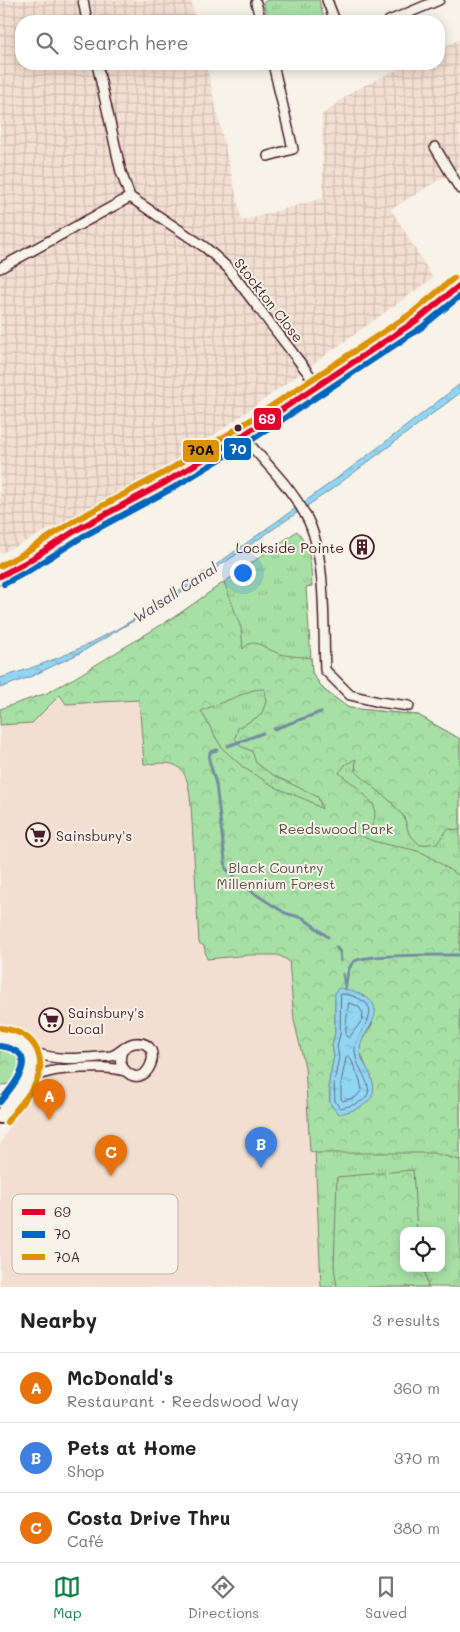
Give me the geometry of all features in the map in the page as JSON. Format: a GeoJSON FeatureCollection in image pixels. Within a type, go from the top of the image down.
{"type":"FeatureCollection","features":[{"type":"Feature","properties":{"kind":"highway"},"geometry":{"type":"LineString","coordinates":[[0,576],[78,529],[166,482],[242,436],[417,320],[460,284]]}},
{"type":"Feature","properties":{"kind":"street"},"geometry":{"type":"LineString","coordinates":[[83,0],[84,15]]}},
{"type":"Feature","properties":{"kind":"street"},"geometry":{"type":"LineString","coordinates":[[327,0],[333,15]]}},
{"type":"Feature","properties":{"kind":"street"},"geometry":{"type":"LineString","coordinates":[[403,15],[439,0]]}},
{"type":"Feature","properties":{"kind":"street"},"geometry":{"type":"LineString","coordinates":[[256,3],[259,15]]}},
{"type":"Feature","properties":{"kind":"street"},"geometry":{"type":"LineString","coordinates":[[0,268],[130,197],[121,172],[98,70]]}},
{"type":"Feature","properties":{"kind":"street"},"geometry":{"type":"LineString","coordinates":[[268,156],[294,148],[274,70]]}},
{"type":"Feature","properties":{"kind":"street"},"geometry":{"type":"LineString","coordinates":[[435,147],[460,189]]}},
{"type":"Feature","properties":{"kind":"street","name":"Stockton Close"},"geometry":{"type":"LineString","coordinates":[[130,197],[206,248],[228,268],[318,386]]}},
{"type":"Feature","properties":{"kind":"street"},"geometry":{"type":"LineString","coordinates":[[242,436],[296,498],[314,533],[319,555],[321,578],[325,670],[350,695],[379,702],[409,706]]}},
{"type":"Feature","properties":{"kind":"street"},"geometry":{"type":"LineString","coordinates":[[0,1037],[20,1042],[27,1049],[39,1055],[60,1060],[111,1056],[131,1044],[141,1044],[152,1054],[152,1065],[145,1073],[134,1076],[116,1068],[53,1071],[40,1074],[29,1082]]}},
{"type":"Feature","properties":{"kind":"street"},"geometry":{"type":"LineString","coordinates":[[0,1117],[6,1106],[29,1082],[33,1068],[27,1049]]}},
{"type":"Feature","properties":{"kind":"street"},"geometry":{"type":"LineString","coordinates":[[122,1051],[120,1061],[125,1071]]}},
{"type":"Feature","properties":{"kind":"street"},"geometry":{"type":"LineString","coordinates":[[0,1098],[7,1098],[17,1094]]}},
{"type":"Feature","properties":{"kind":"shaded area"},"geometry":{"type":"Polygon","coordinates":[[[0,0],[191,0],[195,15],[15,15],[15,70],[207,70],[242,221],[323,198],[322,115],[353,91],[397,70],[445,70],[445,46],[460,39],[460,169],[391,209],[433,278],[160,474],[0,554],[0,0]]]}},
{"type":"Feature","properties":{"kind":"shaded area"},"geometry":{"type":"Polygon","coordinates":[[[113,672],[193,758],[306,944],[321,1287],[0,1287],[0,1145],[12,1121],[42,1085],[42,1052],[13,1031],[0,1031],[0,725],[32,723],[60,695],[113,672]]]}},
{"type":"Feature","properties":{"kind":"green space"},"geometry":{"type":"Polygon","coordinates":[[[268,0],[319,0],[323,15],[267,15],[263,2],[268,0]]]}},
{"type":"Feature","properties":{"kind":"green space","name":"Black Country Millennium Forest"},"geometry":{"type":"Polygon","coordinates":[[[297,531],[308,550],[311,564],[312,586],[306,587],[312,673],[324,690],[349,708],[418,715],[460,739],[460,1287],[321,1287],[306,945],[193,758],[148,706],[115,655],[179,614],[297,531]]]}},
{"type":"Feature","properties":{"kind":"green space","name":"Black Country Millennium Forest"},"geometry":{"type":"Polygon","coordinates":[[[224,582],[241,628],[243,649],[251,643],[255,643],[279,654],[311,658],[312,673],[324,690],[349,708],[418,715],[460,739],[460,830],[448,829],[437,843],[420,845],[409,834],[404,817],[390,801],[355,771],[356,759],[346,764],[339,773],[357,787],[374,805],[375,816],[372,827],[359,835],[389,845],[423,853],[460,876],[460,1160],[433,1153],[316,1153],[310,1151],[305,1067],[294,1020],[289,961],[278,955],[249,955],[207,959],[204,946],[199,943],[189,787],[185,775],[178,767],[162,763],[144,764],[139,700],[66,704],[60,695],[32,723],[0,725],[0,709],[47,693],[179,614],[224,582]],[[264,689],[253,690],[201,711],[222,748],[244,768],[277,788],[309,801],[322,809],[318,797],[273,775],[256,763],[252,751],[240,746],[235,738],[238,728],[261,715],[266,702],[264,689]],[[335,999],[335,1033],[332,1046],[334,1056],[329,1082],[330,1102],[333,1108],[373,1084],[360,1051],[361,1042],[373,1023],[335,999]]]}},
{"type":"Feature","properties":{"kind":"green space"},"geometry":{"type":"Polygon","coordinates":[[[0,1051],[9,1052],[19,1061],[19,1074],[9,1084],[0,1085],[0,1051]]]}},
{"type":"Feature","properties":{"kind":"green space"},"geometry":{"type":"Polygon","coordinates":[[[413,1170],[417,1227],[400,1227],[400,1272],[425,1272],[428,1287],[337,1287],[334,1267],[337,1177],[413,1170]]]}},
{"type":"Feature","properties":{"kind":"water"},"geometry":{"type":"Polygon","coordinates":[[[460,384],[460,393],[332,489],[178,594],[80,653],[30,677],[0,688],[0,678],[39,665],[103,637],[175,594],[340,476],[460,384]]]}},
{"type":"Feature","properties":{"kind":"water"},"geometry":{"type":"Polygon","coordinates":[[[338,988],[355,992],[370,1000],[375,1014],[361,1042],[360,1049],[362,1059],[373,1083],[371,1097],[362,1106],[339,1114],[330,1103],[329,1082],[334,1056],[332,1046],[335,1033],[335,993],[338,988]]]}},
{"type":"Feature","properties":{"kind":"waterway"},"geometry":{"type":"LineString","coordinates":[[274,729],[321,712]]}},
{"type":"Feature","properties":{"kind":"waterway"},"geometry":{"type":"LineString","coordinates":[[228,746],[263,733]]}},
{"type":"Feature","properties":{"kind":"waterway"},"geometry":{"type":"LineString","coordinates":[[217,750],[210,752],[209,760],[216,784],[226,869],[248,889],[285,913],[303,918],[328,937]]}},
{"type":"Feature","properties":{"kind":"waterway"},"geometry":{"type":"LineString","coordinates":[[336,947],[340,952],[341,961]]}},
{"type":"Feature","properties":{"kind":"waterway"},"geometry":{"type":"LineString","coordinates":[[345,989],[350,966],[355,961],[374,957],[405,955],[460,955]]}},
{"type":"Feature","properties":{"kind":"waterway"},"geometry":{"type":"LineString","coordinates":[[343,974],[345,986]]}},
{"type":"Feature","properties":{"kind":"transit line","name":"70A"},"geometry":{"type":"LineString","coordinates":[[0,566],[21,555],[74,521],[162,474],[237,429],[412,313],[454,278]]}},
{"type":"Feature","properties":{"kind":"transit line","name":"69"},"geometry":{"type":"LineString","coordinates":[[0,576],[25,563],[78,529],[166,482],[242,436],[417,320],[460,285]]}},
{"type":"Feature","properties":{"kind":"transit line","name":"70"},"geometry":{"type":"LineString","coordinates":[[4,584],[82,537],[171,489],[247,443],[422,327],[460,296]]}},
{"type":"Feature","properties":{"kind":"transit line","name":"70A"},"geometry":{"type":"LineString","coordinates":[[1,1028],[17,1032],[31,1041],[37,1050],[40,1061],[37,1080],[27,1097],[7,1122]]}},
{"type":"Feature","properties":{"kind":"transit line","name":"70"},"geometry":{"type":"LineString","coordinates":[[0,1046],[13,1049],[20,1055],[23,1062],[18,1078],[0,1102]]}},
{"type":"Feature","properties":{"kind":"place","name":"Lockside Pointe"},"geometry":{"type":"Point","coordinates":[362,547]}},
{"type":"Feature","properties":{"kind":"place","name":"Sainsbury's"},"geometry":{"type":"Point","coordinates":[38,835]}},
{"type":"Feature","properties":{"kind":"place","name":"Sainsbury's Local"},"geometry":{"type":"Point","coordinates":[51,1020]}},
{"type":"Feature","properties":{"kind":"place","name":"McDonald's"},"geometry":{"type":"Point","coordinates":[49,1120]}},
{"type":"Feature","properties":{"kind":"place","name":"Pets at Home"},"geometry":{"type":"Point","coordinates":[261,1168]}},
{"type":"Feature","properties":{"kind":"place","name":"Costa Drive Thru"},"geometry":{"type":"Point","coordinates":[111,1176]}},
{"type":"Feature","properties":{"kind":"water label","name":"Walsall Canal"},"geometry":{"type":"Point","coordinates":[175,592]}},
{"type":"Feature","properties":{"kind":"park label","name":"Reedswood Park"},"geometry":{"type":"Point","coordinates":[336,828]}}]}
